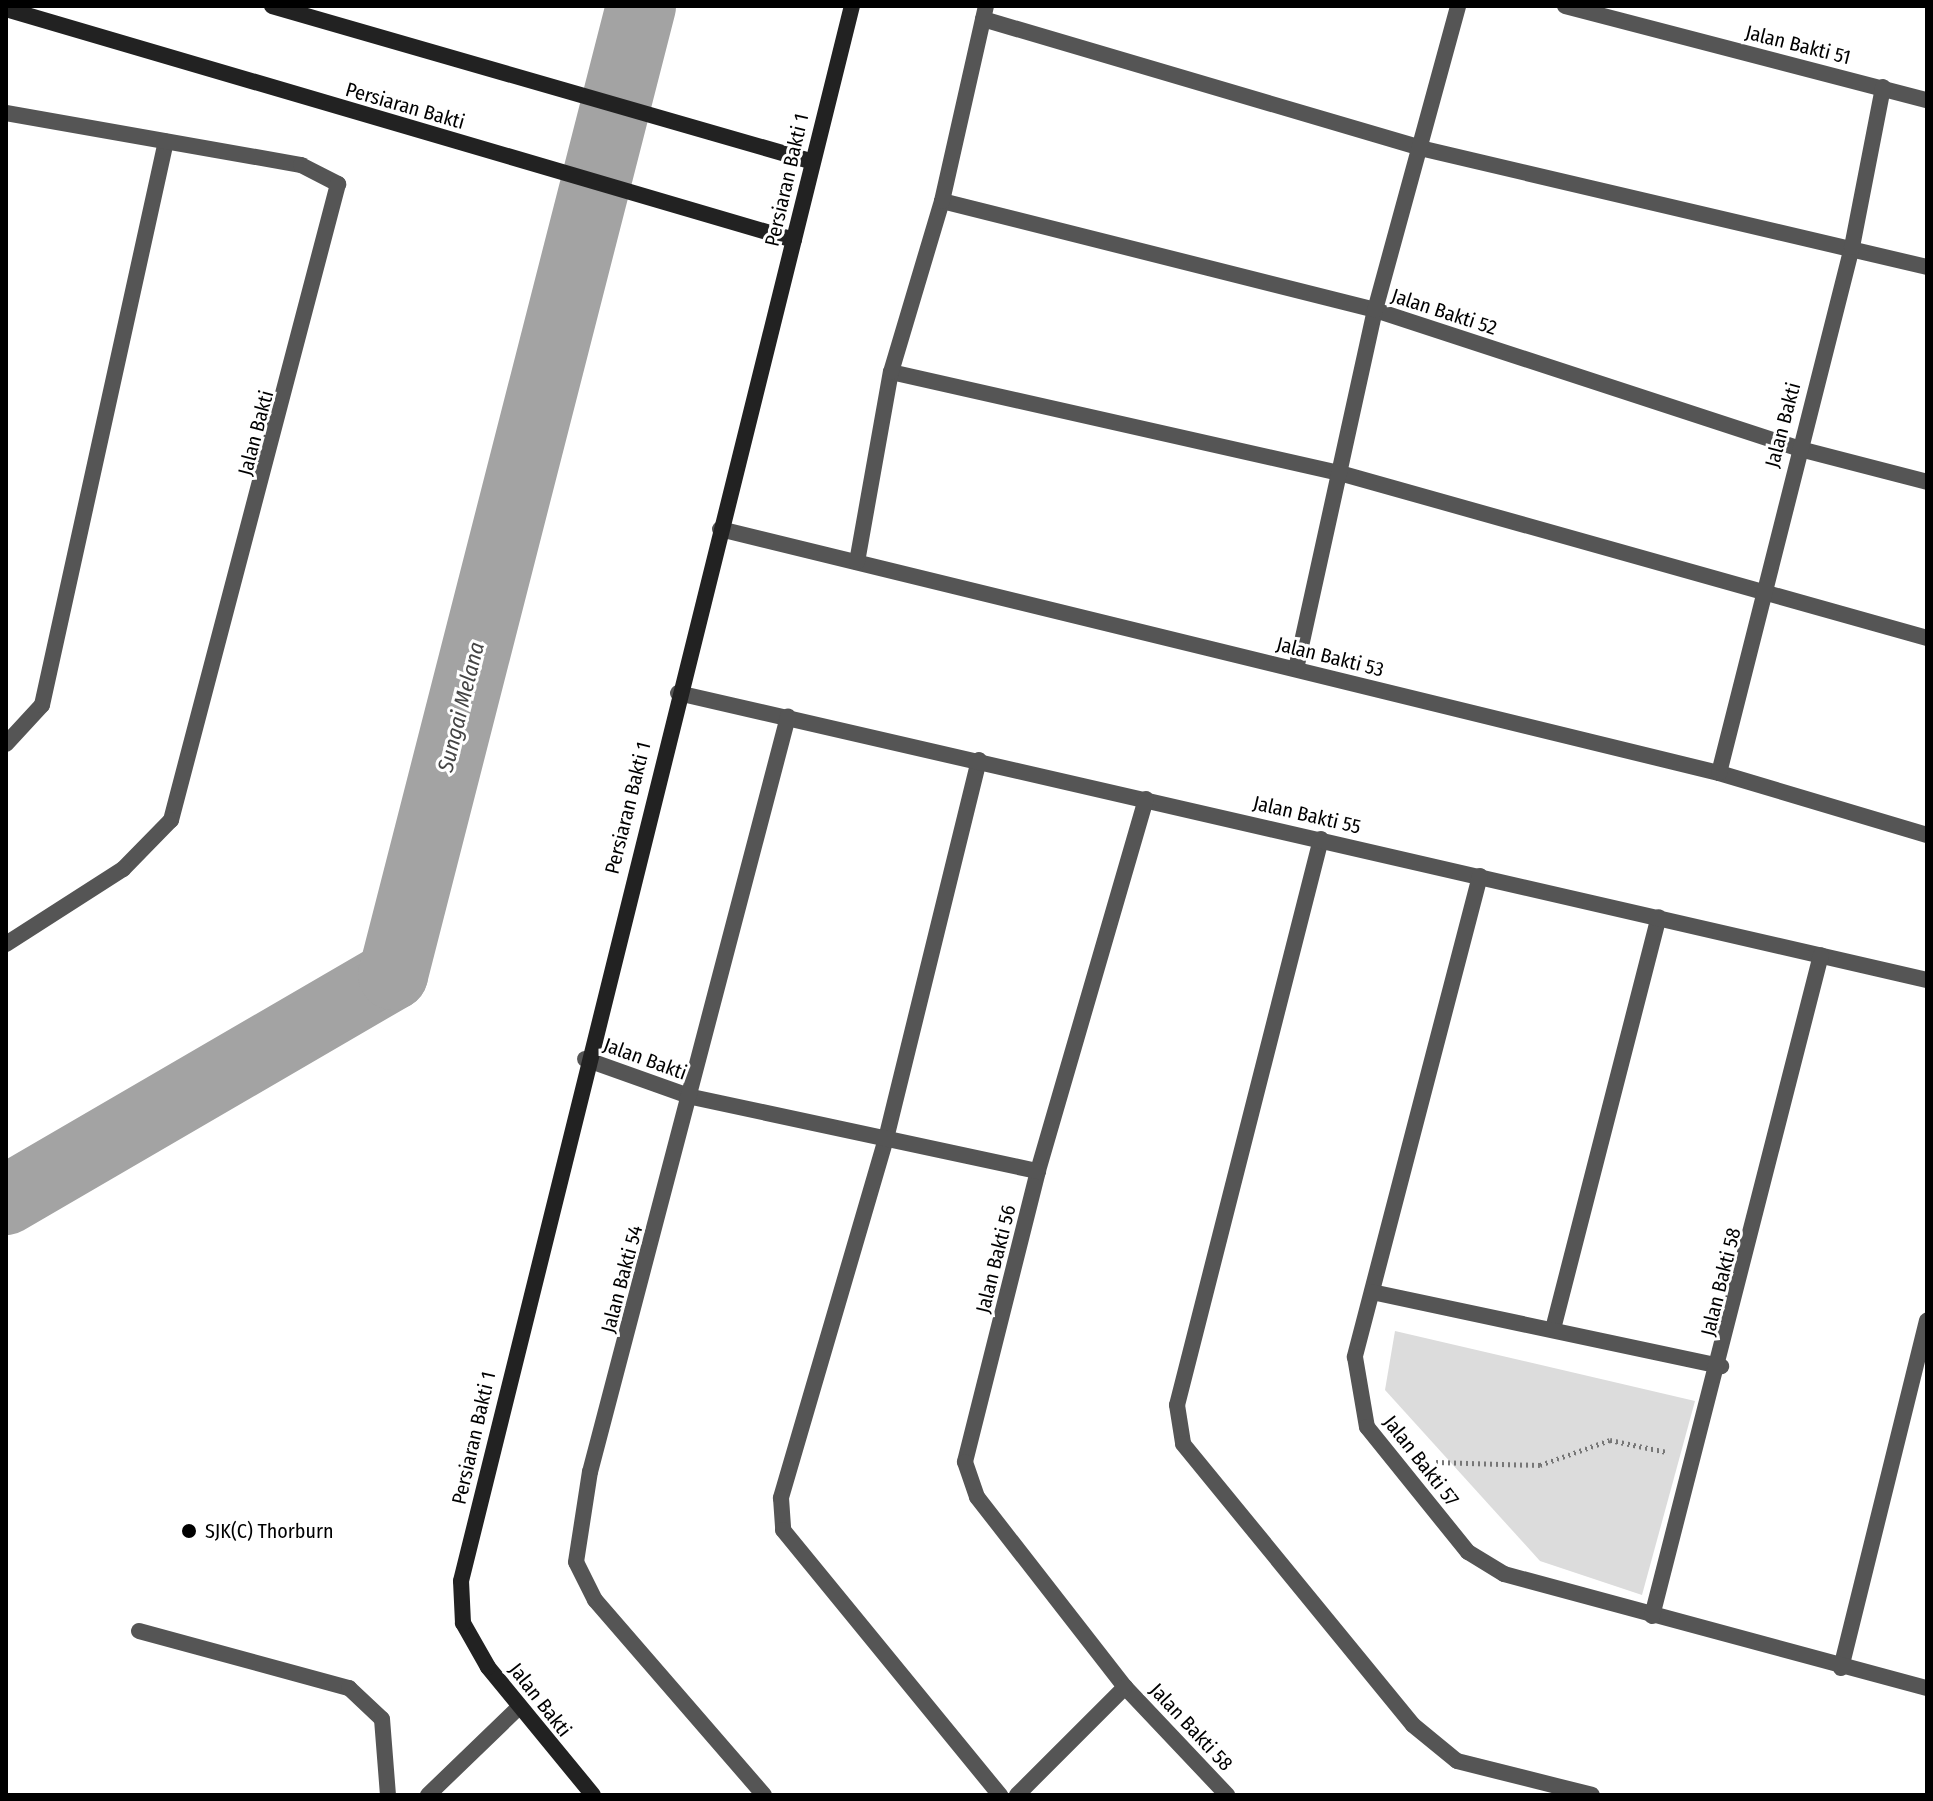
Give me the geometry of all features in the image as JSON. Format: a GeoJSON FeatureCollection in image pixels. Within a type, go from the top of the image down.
{"type":"FeatureCollection","features":[{"type":"Feature","properties":{"kind":"street"},"geometry":{"type":"LineString","coordinates":[[272,6],[810,161]]}},
{"type":"Feature","properties":{"kind":"street","name":"Persiaran Bakti 1"},"geometry":{"type":"LineString","coordinates":[[463,1623],[461,1581],[585,1059],[794,240],[810,161],[852,6]]}},
{"type":"Feature","properties":{"kind":"street"},"geometry":{"type":"LineString","coordinates":[[1296,669],[1336,472],[1375,310],[1458,6]]}},
{"type":"Feature","properties":{"kind":"street","name":"Jalan Bakti 51"},"geometry":{"type":"LineString","coordinates":[[1565,6],[1927,100]]}},
{"type":"Feature","properties":{"kind":"street","name":"Persiaran Bakti"},"geometry":{"type":"LineString","coordinates":[[6,9],[794,240]]}},
{"type":"Feature","properties":{"kind":"street"},"geometry":{"type":"LineString","coordinates":[[857,562],[891,372],[942,201],[984,13],[1420,148],[1927,267]]}},
{"type":"Feature","properties":{"kind":"street","name":"Jalan Bakti"},"geometry":{"type":"LineString","coordinates":[[1719,773],[1796,448],[1852,247],[1883,87]]}},
{"type":"Feature","properties":{"kind":"street","name":"Jalan Bakti"},"geometry":{"type":"LineString","coordinates":[[6,113],[301,165],[338,184],[334,221],[171,820],[123,869],[6,944]]}},
{"type":"Feature","properties":{"kind":"street"},"geometry":{"type":"LineString","coordinates":[[6,744],[42,705],[166,141]]}},
{"type":"Feature","properties":{"kind":"street","name":"Jalan Bakti 52"},"geometry":{"type":"LineString","coordinates":[[942,201],[1375,310],[1796,448],[1927,482]]}},
{"type":"Feature","properties":{"kind":"street"},"geometry":{"type":"LineString","coordinates":[[891,372],[1336,472],[1927,638]]}},
{"type":"Feature","properties":{"kind":"street","name":"Jalan Bakti 53"},"geometry":{"type":"LineString","coordinates":[[720,529],[1719,773],[1927,835]]}},
{"type":"Feature","properties":{"kind":"street","name":"Jalan Bakti 55"},"geometry":{"type":"LineString","coordinates":[[678,693],[1927,980]]}},
{"type":"Feature","properties":{"kind":"street","name":"Jalan Bakti 54"},"geometry":{"type":"LineString","coordinates":[[764,1795],[595,1600],[576,1562],[590,1472],[692,1097],[788,717]]}},
{"type":"Feature","properties":{"kind":"street"},"geometry":{"type":"LineString","coordinates":[[979,760],[885,1142],[781,1498],[783,1530],[1000,1795]]}},
{"type":"Feature","properties":{"kind":"street","name":"Jalan Bakti 56"},"geometry":{"type":"LineString","coordinates":[[1125,1687],[977,1497],[965,1462],[1038,1171],[1146,799]]}},
{"type":"Feature","properties":{"kind":"street"},"geometry":{"type":"LineString","coordinates":[[1321,839],[1177,1405],[1183,1444],[1413,1725],[1457,1761],[1592,1795]]}},
{"type":"Feature","properties":{"kind":"street","name":"Jalan Bakti 57"},"geometry":{"type":"LineString","coordinates":[[1480,876],[1355,1357],[1367,1427],[1468,1552],[1504,1574],[1841,1668],[1927,1688]]}},
{"type":"Feature","properties":{"kind":"street"},"geometry":{"type":"LineString","coordinates":[[1553,1329],[1659,917]]}},
{"type":"Feature","properties":{"kind":"street","name":"Jalan Bakti 58"},"geometry":{"type":"LineString","coordinates":[[1652,1616],[1721,1366],[1821,955]]}},
{"type":"Feature","properties":{"kind":"street","name":"Jalan Bakti"},"geometry":{"type":"LineString","coordinates":[[585,1059],[692,1097],[885,1142],[1038,1171]]}},
{"type":"Feature","properties":{"kind":"street"},"geometry":{"type":"LineString","coordinates":[[1372,1292],[1721,1366]]}},
{"type":"Feature","properties":{"kind":"street"},"geometry":{"type":"LineString","coordinates":[[1841,1668],[1927,1320]]}},
{"type":"Feature","properties":{"kind":"street","name":"Jalan Bakti"},"geometry":{"type":"LineString","coordinates":[[463,1623],[517,1709],[593,1795]]}},
{"type":"Feature","properties":{"kind":"street"},"geometry":{"type":"LineString","coordinates":[[139,1631],[349,1688],[382,1719],[393,1793]]}},
{"type":"Feature","properties":{"kind":"street"},"geometry":{"type":"LineString","coordinates":[[1017,1795],[1125,1687]]}},
{"type":"Feature","properties":{"kind":"street","name":"Jalan Bakti 58"},"geometry":{"type":"LineString","coordinates":[[1125,1687],[1227,1795]]}},
{"type":"Feature","properties":{"kind":"street"},"geometry":{"type":"LineString","coordinates":[[428,1795],[517,1709]]}},
{"type":"Feature","properties":{"kind":"path"},"geometry":{"type":"LineString","coordinates":[[1436,1462],[1540,1465],[1610,1440],[1695,1461]]}},
{"type":"Feature","properties":{"kind":"shaded area"},"geometry":{"type":"Polygon","coordinates":[[[1395,1331],[1695,1401],[1642,1595],[1540,1561],[1385,1390],[1395,1331]]]}},
{"type":"Feature","properties":{"kind":"waterway","name":"Sungai Melana"},"geometry":{"type":"LineString","coordinates":[[6,1200],[393,975],[641,6]]}},
{"type":"Feature","properties":{"kind":"place","name":"SJK(C) Thorburn"},"geometry":{"type":"Point","coordinates":[189,1531]}}]}
